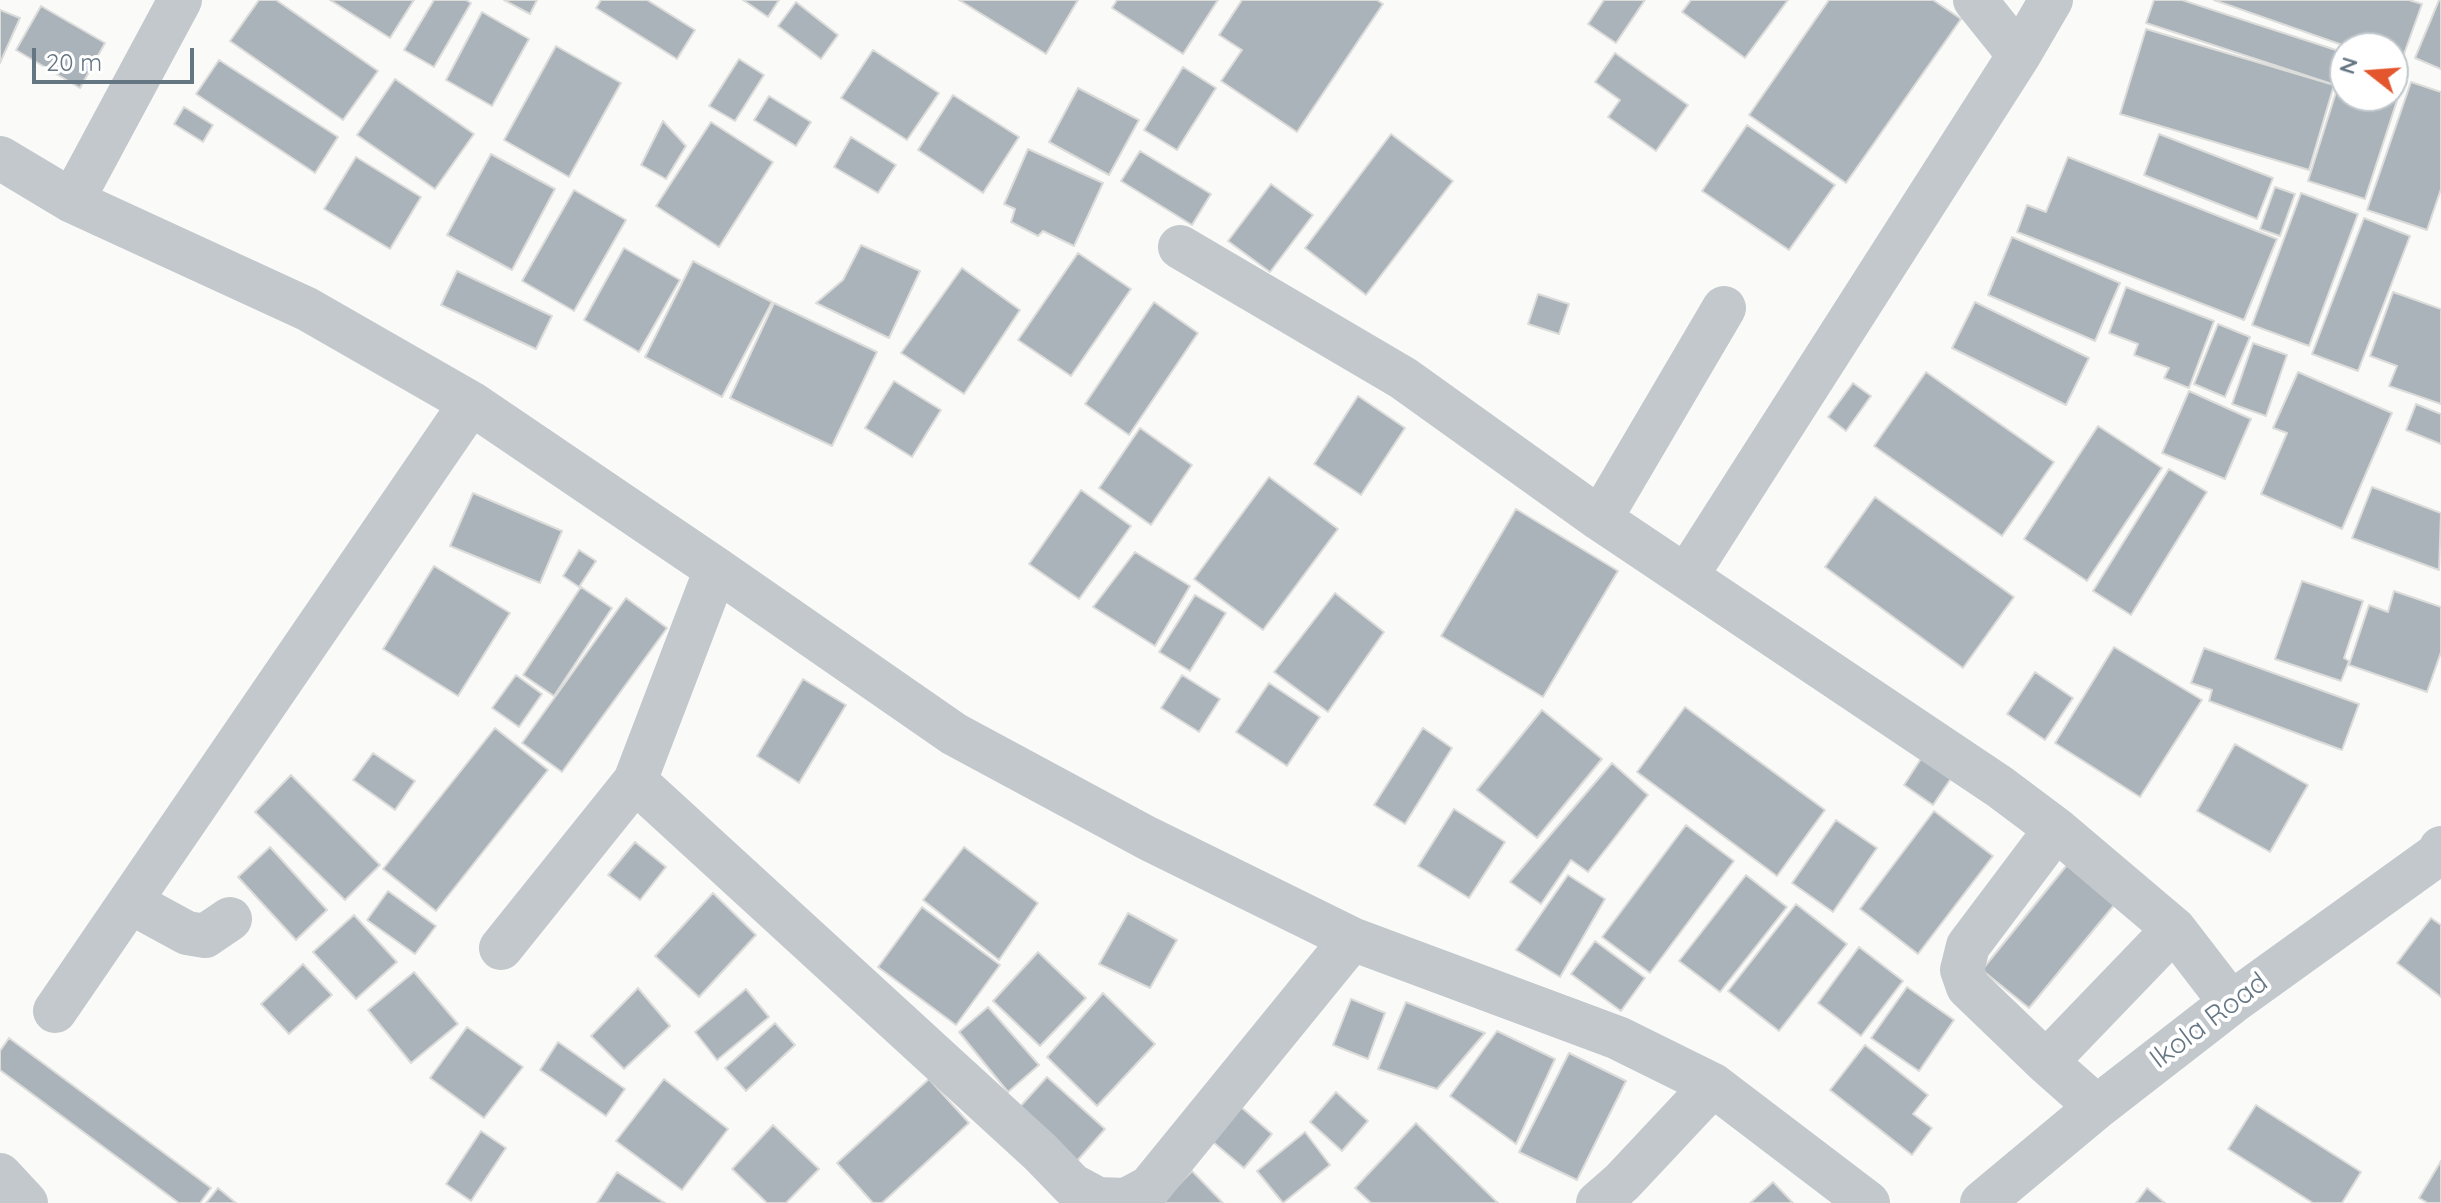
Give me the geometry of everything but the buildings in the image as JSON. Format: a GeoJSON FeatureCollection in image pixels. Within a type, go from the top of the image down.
{"type":"FeatureCollection","features":[{"type":"Feature","properties":{"kind":"street"},"geometry":{"type":"LineString","coordinates":[[72,201],[180,0]]}},
{"type":"Feature","properties":{"kind":"street"},"geometry":{"type":"LineString","coordinates":[[1975,0],[2019,55]]}},
{"type":"Feature","properties":{"kind":"street"},"geometry":{"type":"LineString","coordinates":[[1687,575],[2051,0]]}},
{"type":"Feature","properties":{"kind":"street"},"geometry":{"type":"LineString","coordinates":[[0,158],[72,201],[307,309],[471,403],[954,734],[1147,838],[1352,939],[1618,1038],[1713,1085],[1868,1203]]}},
{"type":"Feature","properties":{"kind":"street"},"geometry":{"type":"LineString","coordinates":[[1180,247],[1403,378],[1600,519],[2000,787],[2056,829],[2174,929],[2231,1003]]}},
{"type":"Feature","properties":{"kind":"street"},"geometry":{"type":"LineString","coordinates":[[1600,519],[1724,308]]}},
{"type":"Feature","properties":{"kind":"street"},"geometry":{"type":"LineString","coordinates":[[55,1011],[471,403]]}},
{"type":"Feature","properties":{"kind":"street"},"geometry":{"type":"LineString","coordinates":[[501,948],[635,781],[716,569]]}},
{"type":"Feature","properties":{"kind":"street"},"geometry":{"type":"LineString","coordinates":[[635,781],[1040,1152],[1072,1185],[1098,1199],[1126,1200],[1150,1187],[1352,939]]}},
{"type":"Feature","properties":{"kind":"street"},"geometry":{"type":"LineString","coordinates":[[2056,829],[1968,946],[1962,970],[1968,987],[2097,1107]]}},
{"type":"Feature","properties":{"kind":"street","name":"Ikola Road"},"geometry":{"type":"LineString","coordinates":[[1982,1203],[2097,1107],[2231,1003],[2440,852]]}},
{"type":"Feature","properties":{"kind":"street"},"geometry":{"type":"LineString","coordinates":[[130,902],[187,933],[205,936],[230,919]]}},
{"type":"Feature","properties":{"kind":"street"},"geometry":{"type":"LineString","coordinates":[[2046,1062],[2174,929]]}},
{"type":"Feature","properties":{"kind":"street"},"geometry":{"type":"LineString","coordinates":[[1598,1203],[1622,1182],[1713,1085]]}},
{"type":"Feature","properties":{"kind":"street"},"geometry":{"type":"LineString","coordinates":[[0,1175],[26,1203]]}}]}
